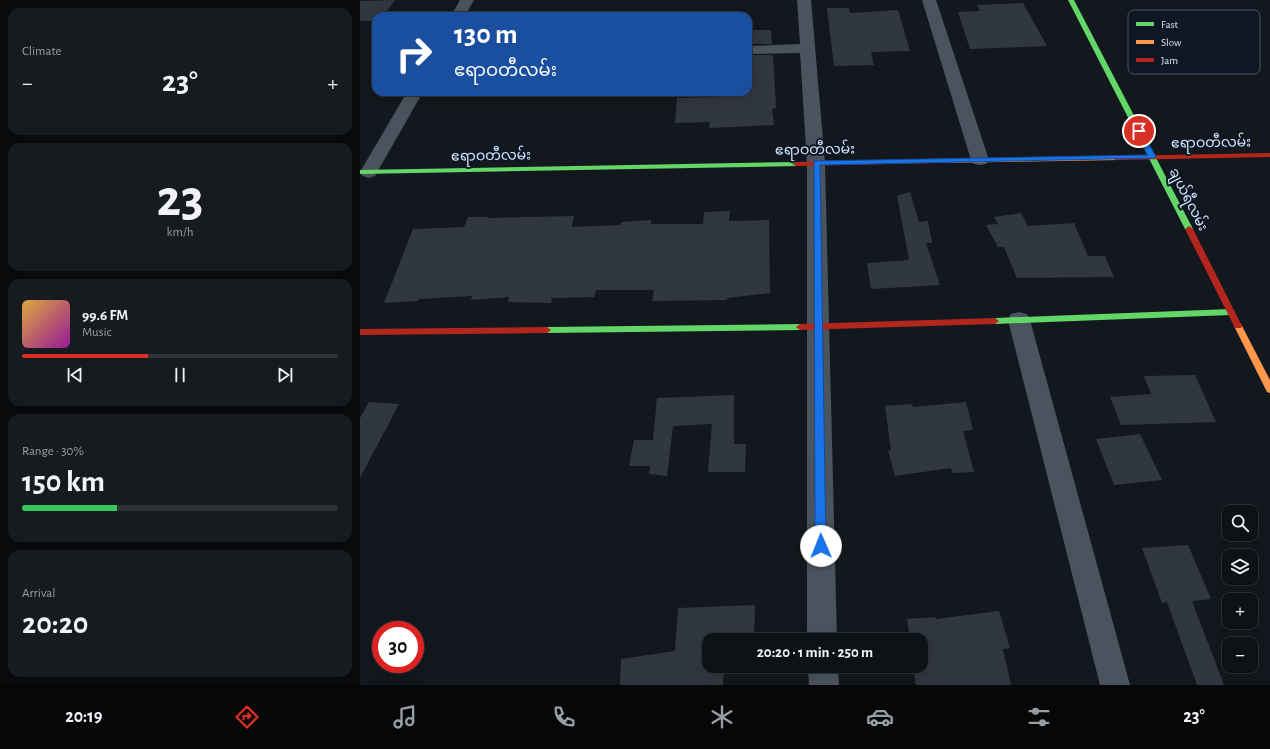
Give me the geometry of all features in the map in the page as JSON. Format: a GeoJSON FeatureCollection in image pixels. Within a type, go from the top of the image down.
{"type":"FeatureCollection","features":[{"type":"Feature","properties":{"kind":"street"},"geometry":{"type":"LineString","coordinates":[[460,12],[467,0]]}},
{"type":"Feature","properties":{"kind":"street"},"geometry":{"type":"LineString","coordinates":[[804,0],[816,163],[822,633]]}},
{"type":"Feature","properties":{"kind":"street"},"geometry":{"type":"LineString","coordinates":[[929,0],[980,160]]}},
{"type":"Feature","properties":{"kind":"street","name":"ချယ်ရီလမ်း"},"geometry":{"type":"LineString","coordinates":[[1071,0],[1270,389]]}},
{"type":"Feature","properties":{"kind":"street"},"geometry":{"type":"LineString","coordinates":[[752,50],[807,48]]}},
{"type":"Feature","properties":{"kind":"street"},"geometry":{"type":"LineString","coordinates":[[365,172],[412,96]]}},
{"type":"Feature","properties":{"kind":"street","name":"ဧရာဝတီလမ်း"},"geometry":{"type":"LineString","coordinates":[[365,172],[1270,155]]}},
{"type":"Feature","properties":{"kind":"street"},"geometry":{"type":"LineString","coordinates":[[360,332],[818,327],[1231,312]]}},
{"type":"Feature","properties":{"kind":"street"},"geometry":{"type":"LineString","coordinates":[[1019,320],[1115,685]]}},
{"type":"Feature","properties":{"kind":"street"},"geometry":{"type":"LineString","coordinates":[[823,673],[824,685]]}},
{"type":"Feature","properties":{"kind":"building"},"geometry":{"type":"Polygon","coordinates":[[[395,0],[387,12],[372,12],[372,21],[360,21],[360,1],[395,0]]]}},
{"type":"Feature","properties":{"kind":"building"},"geometry":{"type":"Polygon","coordinates":[[[1023,3],[1047,46],[970,49],[958,12],[980,11],[977,5],[1023,3]]]}},
{"type":"Feature","properties":{"kind":"building"},"geometry":{"type":"Polygon","coordinates":[[[827,8],[849,8],[850,13],[898,10],[910,51],[871,52],[874,65],[834,66],[827,8]]]}},
{"type":"Feature","properties":{"kind":"building"},"geometry":{"type":"Polygon","coordinates":[[[752,30],[771,30],[772,44],[752,44],[752,30]]]}},
{"type":"Feature","properties":{"kind":"building"},"geometry":{"type":"Polygon","coordinates":[[[752,55],[773,55],[776,108],[772,109],[774,125],[709,128],[710,122],[675,123],[677,98],[752,96],[752,55]]]}},
{"type":"Feature","properties":{"kind":"building"},"geometry":{"type":"Polygon","coordinates":[[[910,192],[919,222],[928,221],[932,243],[926,243],[940,285],[871,289],[867,263],[909,260],[897,196],[910,192]]]}},
{"type":"Feature","properties":{"kind":"building"},"geometry":{"type":"Polygon","coordinates":[[[730,211],[729,221],[769,220],[770,293],[727,298],[727,300],[652,301],[654,290],[596,290],[594,297],[552,298],[551,303],[508,302],[509,297],[471,300],[472,296],[419,299],[418,301],[384,303],[413,229],[464,227],[468,217],[574,216],[572,227],[620,225],[621,222],[651,220],[651,224],[703,224],[704,212],[730,211]]]}},
{"type":"Feature","properties":{"kind":"building"},"geometry":{"type":"Polygon","coordinates":[[[1021,213],[1028,226],[1074,223],[1088,256],[1105,256],[1114,277],[1017,278],[1004,247],[998,247],[986,225],[998,224],[994,217],[1021,213]]]}},
{"type":"Feature","properties":{"kind":"building"},"geometry":{"type":"Polygon","coordinates":[[[1195,375],[1216,422],[1121,425],[1110,397],[1151,394],[1144,376],[1195,375]]]}},
{"type":"Feature","properties":{"kind":"building"},"geometry":{"type":"Polygon","coordinates":[[[734,395],[734,444],[746,444],[745,472],[708,472],[712,424],[673,426],[667,476],[649,474],[650,466],[629,466],[634,440],[653,440],[657,398],[734,395]]]}},
{"type":"Feature","properties":{"kind":"building"},"geometry":{"type":"Polygon","coordinates":[[[369,402],[399,404],[360,478],[360,418],[369,402]]]}},
{"type":"Feature","properties":{"kind":"building"},"geometry":{"type":"Polygon","coordinates":[[[966,402],[973,430],[963,431],[974,472],[952,473],[951,468],[895,476],[888,451],[891,450],[885,406],[912,404],[913,407],[966,402]]]}},
{"type":"Feature","properties":{"kind":"building"},"geometry":{"type":"Polygon","coordinates":[[[1140,434],[1162,480],[1114,485],[1096,439],[1140,434]]]}},
{"type":"Feature","properties":{"kind":"building"},"geometry":{"type":"Polygon","coordinates":[[[1188,545],[1211,599],[1192,601],[1224,685],[1197,685],[1167,602],[1162,603],[1142,548],[1188,545]]]}},
{"type":"Feature","properties":{"kind":"building"},"geometry":{"type":"Polygon","coordinates":[[[755,605],[754,633],[702,633],[702,673],[724,673],[723,685],[620,685],[621,659],[675,651],[678,608],[755,605]]]}},
{"type":"Feature","properties":{"kind":"building"},"geometry":{"type":"Polygon","coordinates":[[[999,611],[1010,648],[1003,649],[1011,685],[916,685],[914,673],[928,673],[928,633],[909,633],[907,619],[936,617],[936,619],[999,611]]]}},
{"type":"Feature","properties":{"kind":"traffic: fast"},"geometry":{"type":"LineString","coordinates":[[1071,0],[1189,229]]}},
{"type":"Feature","properties":{"kind":"traffic: fast"},"geometry":{"type":"LineString","coordinates":[[360,172],[796,164]]}},
{"type":"Feature","properties":{"kind":"traffic: fast"},"geometry":{"type":"LineString","coordinates":[[995,321],[1231,312]]}},
{"type":"Feature","properties":{"kind":"traffic: fast"},"geometry":{"type":"LineString","coordinates":[[547,330],[800,327]]}},
{"type":"Feature","properties":{"kind":"traffic: slow"},"geometry":{"type":"LineString","coordinates":[[936,161],[1116,158]]}},
{"type":"Feature","properties":{"kind":"traffic: slow"},"geometry":{"type":"LineString","coordinates":[[1238,326],[1270,389]]}},
{"type":"Feature","properties":{"kind":"traffic: jam"},"geometry":{"type":"LineString","coordinates":[[1116,158],[1270,155]]}},
{"type":"Feature","properties":{"kind":"traffic: jam"},"geometry":{"type":"LineString","coordinates":[[796,164],[936,161]]}},
{"type":"Feature","properties":{"kind":"traffic: jam"},"geometry":{"type":"LineString","coordinates":[[1189,229],[1238,326]]}},
{"type":"Feature","properties":{"kind":"traffic: jam"},"geometry":{"type":"LineString","coordinates":[[800,327],[995,321]]}},
{"type":"Feature","properties":{"kind":"traffic: jam"},"geometry":{"type":"LineString","coordinates":[[360,332],[547,330]]}},
{"type":"Feature","properties":{"kind":"route"},"geometry":{"type":"LineString","coordinates":[[821,546],[816,163],[1152,157],[1139,131]]}}]}
